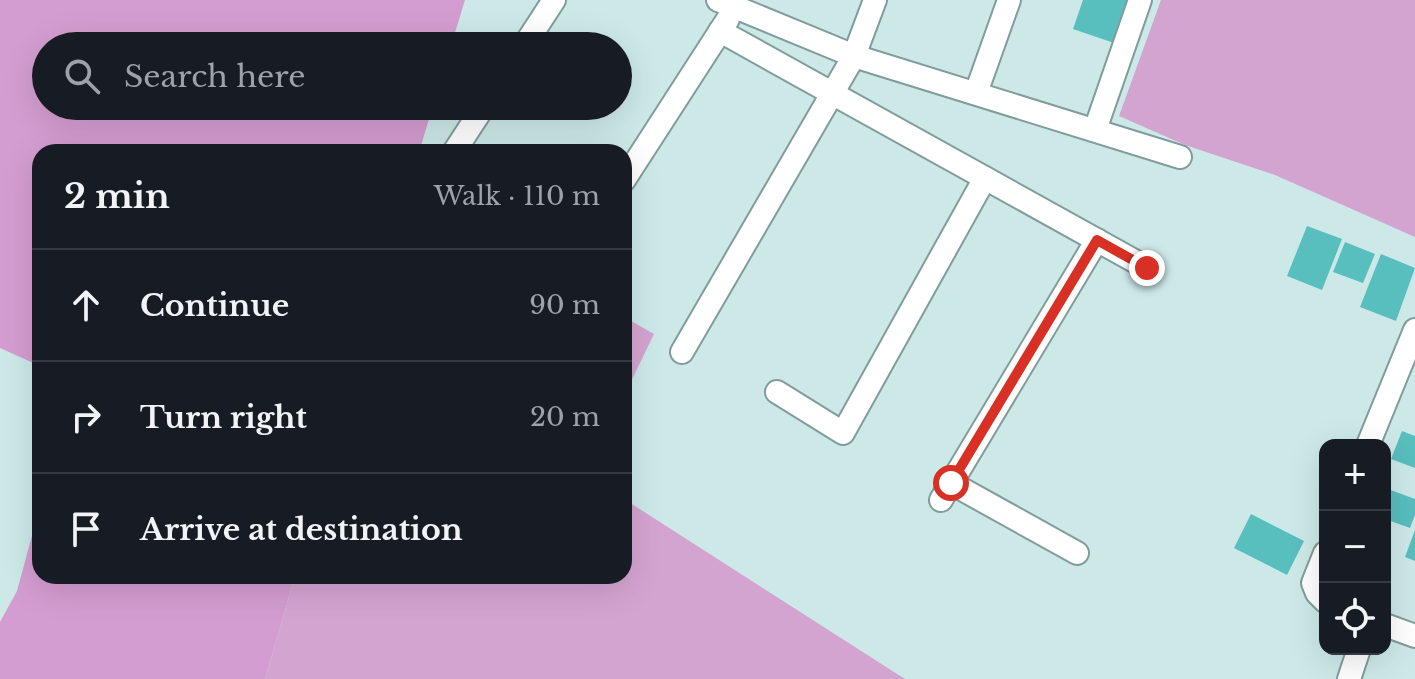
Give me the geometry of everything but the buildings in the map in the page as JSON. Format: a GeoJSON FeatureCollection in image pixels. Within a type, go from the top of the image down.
{"type":"FeatureCollection","features":[{"type":"Feature","properties":{"kind":"street"},"geometry":{"type":"LineString","coordinates":[[533,32],[554,0]]}},
{"type":"Feature","properties":{"kind":"street"},"geometry":{"type":"LineString","coordinates":[[682,352],[854,56],[875,0]]}},
{"type":"Feature","properties":{"kind":"street"},"geometry":{"type":"LineString","coordinates":[[976,93],[1009,0]]}},
{"type":"Feature","properties":{"kind":"street"},"geometry":{"type":"LineString","coordinates":[[1095,130],[1140,0]]}},
{"type":"Feature","properties":{"kind":"street"},"geometry":{"type":"LineString","coordinates":[[632,168],[720,31],[730,2],[854,56],[1180,157]]}},
{"type":"Feature","properties":{"kind":"street"},"geometry":{"type":"LineString","coordinates":[[720,31],[1147,268]]}},
{"type":"Feature","properties":{"kind":"street"},"geometry":{"type":"LineString","coordinates":[[459,144],[475,120]]}},
{"type":"Feature","properties":{"kind":"street"},"geometry":{"type":"LineString","coordinates":[[777,392],[843,433],[985,178]]}},
{"type":"Feature","properties":{"kind":"street"},"geometry":{"type":"LineString","coordinates":[[1077,553],[946,491],[1097,240]]}},
{"type":"Feature","properties":{"kind":"street"},"geometry":{"type":"LineString","coordinates":[[1370,439],[1415,330]]}},
{"type":"Feature","properties":{"kind":"street"},"geometry":{"type":"LineString","coordinates":[[1319,568],[1313,583],[1319,592]]}},
{"type":"Feature","properties":{"kind":"street"},"geometry":{"type":"LineString","coordinates":[[1391,627],[1415,636]]}},
{"type":"Feature","properties":{"kind":"street"},"geometry":{"type":"LineString","coordinates":[[1349,679],[1357,655]]}},
{"type":"Feature","properties":{"kind":"shaded area"},"geometry":{"type":"Polygon","coordinates":[[[0,0],[465,0],[455,32],[32,32],[32,120],[429,120],[421,144],[32,144],[32,362],[0,348],[0,0]]]}},
{"type":"Feature","properties":{"kind":"shaded area"},"geometry":{"type":"Polygon","coordinates":[[[1161,0],[1415,0],[1415,237],[1275,175],[1185,145],[1119,116],[1161,0]]]}},
{"type":"Feature","properties":{"kind":"shaded area"},"geometry":{"type":"Polygon","coordinates":[[[632,322],[654,334],[632,379],[632,322]]]}},
{"type":"Feature","properties":{"kind":"shaded area"},"geometry":{"type":"Polygon","coordinates":[[[632,504],[905,679],[265,679],[293,584],[632,584],[632,504]]]}},
{"type":"Feature","properties":{"kind":"shaded area"},"geometry":{"type":"Polygon","coordinates":[[[32,536],[32,584],[293,584],[265,679],[0,679],[0,622],[17,591],[32,536]]]}},
{"type":"Feature","properties":{"kind":"route"},"geometry":{"type":"LineString","coordinates":[[951,483],[1097,240],[1147,268]]}}]}
